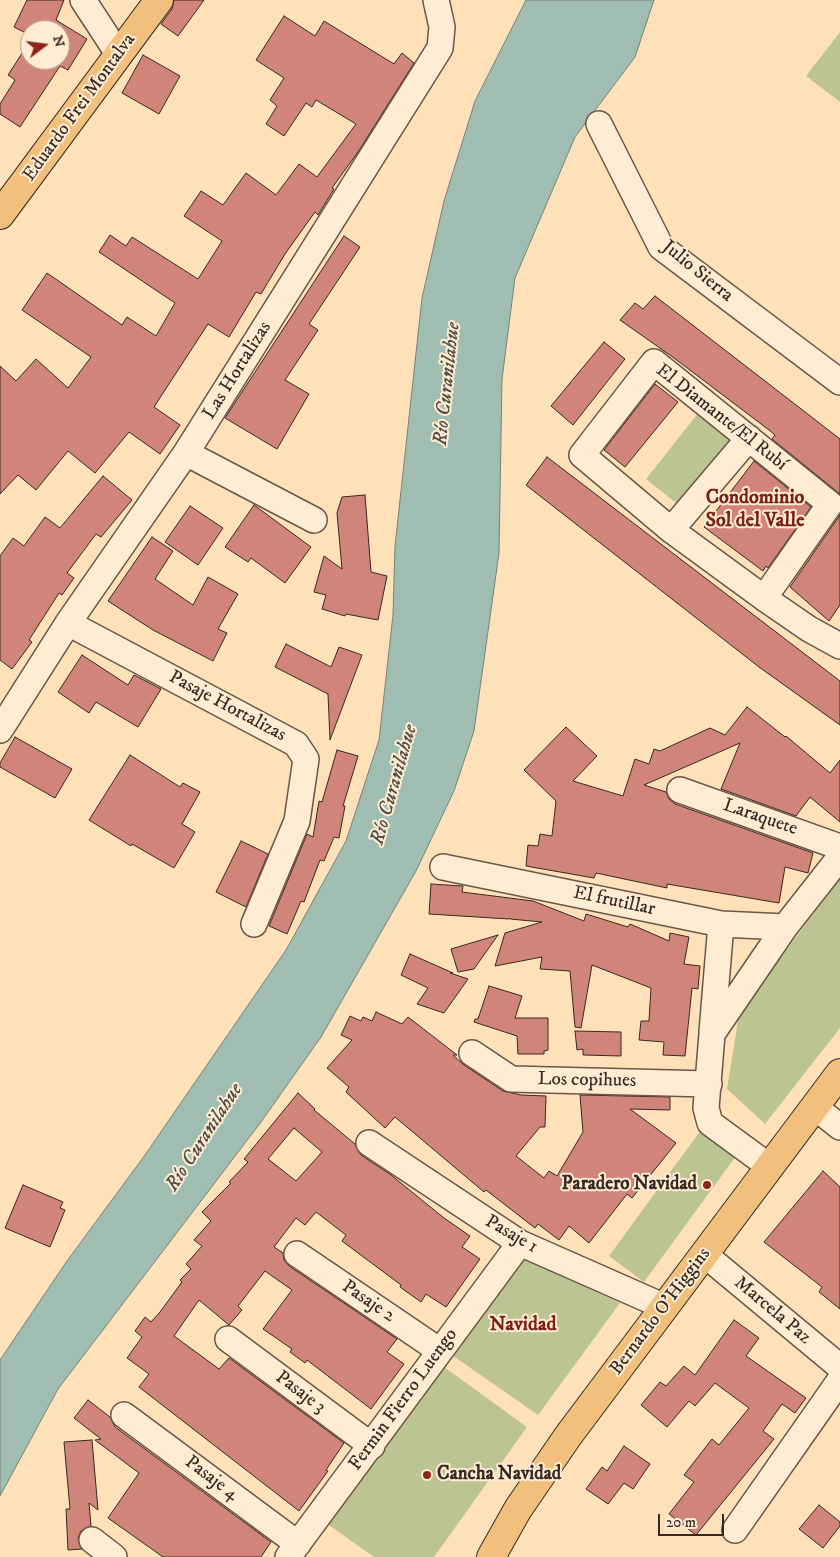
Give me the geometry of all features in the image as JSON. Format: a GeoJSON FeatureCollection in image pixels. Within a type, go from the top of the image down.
{"type":"FeatureCollection","features":[{"type":"Feature","properties":{"kind":"main road","name":"Eduardo Frei Montalva"},"geometry":{"type":"LineString","coordinates":[[0,215],[159,0]]}},
{"type":"Feature","properties":{"kind":"main road","name":"Bernardo O'Higgins"},"geometry":{"type":"LineString","coordinates":[[490,1557],[537,1479],[840,1074]]}},
{"type":"Feature","properties":{"kind":"street"},"geometry":{"type":"LineString","coordinates":[[83,0],[119,55]]}},
{"type":"Feature","properties":{"kind":"street","name":"Las Hortalizas"},"geometry":{"type":"LineString","coordinates":[[0,730],[68,622],[186,453],[440,48],[442,27],[436,0]]}},
{"type":"Feature","properties":{"kind":"street","name":"Julio Sierra"},"geometry":{"type":"LineString","coordinates":[[599,124],[661,247],[840,382]]}},
{"type":"Feature","properties":{"kind":"street","name":"El Diamante/El Rubí"},"geometry":{"type":"LineString","coordinates":[[764,598],[830,504],[654,362],[582,455],[671,530],[764,598],[809,629],[840,646]]}},
{"type":"Feature","properties":{"kind":"street"},"geometry":{"type":"LineString","coordinates":[[671,530],[750,438]]}},
{"type":"Feature","properties":{"kind":"street"},"geometry":{"type":"LineString","coordinates":[[186,453],[314,520]]}},
{"type":"Feature","properties":{"kind":"street","name":"Pasaje Hortalizas"},"geometry":{"type":"LineString","coordinates":[[68,622],[296,744],[306,759],[297,821],[254,924]]}},
{"type":"Feature","properties":{"kind":"street","name":"Laraquete"},"geometry":{"type":"LineString","coordinates":[[680,790],[840,847]]}},
{"type":"Feature","properties":{"kind":"street"},"geometry":{"type":"LineString","coordinates":[[712,1034],[785,927],[840,857]]}},
{"type":"Feature","properties":{"kind":"street","name":"El frutillar"},"geometry":{"type":"LineString","coordinates":[[443,867],[720,924],[785,927]]}},
{"type":"Feature","properties":{"kind":"street"},"geometry":{"type":"LineString","coordinates":[[720,924],[706,1108],[710,1123],[770,1167]]}},
{"type":"Feature","properties":{"kind":"street","name":"Los copihues"},"geometry":{"type":"LineString","coordinates":[[472,1053],[511,1080],[709,1084]]}},
{"type":"Feature","properties":{"kind":"street"},"geometry":{"type":"LineString","coordinates":[[815,1107],[840,1127]]}},
{"type":"Feature","properties":{"kind":"street","name":"Pasaje 1"},"geometry":{"type":"LineString","coordinates":[[369,1142],[520,1243],[665,1307]]}},
{"type":"Feature","properties":{"kind":"street","name":"Fermin Fierro Luengo"},"geometry":{"type":"LineString","coordinates":[[293,1550],[372,1446],[520,1243]]}},
{"type":"Feature","properties":{"kind":"street","name":"Pasaje 2"},"geometry":{"type":"LineString","coordinates":[[296,1254],[440,1351]]}},
{"type":"Feature","properties":{"kind":"street","name":"Marcela Paz"},"geometry":{"type":"LineString","coordinates":[[704,1254],[840,1367]]}},
{"type":"Feature","properties":{"kind":"street","name":"Pasaje 3"},"geometry":{"type":"LineString","coordinates":[[228,1339],[372,1446]]}},
{"type":"Feature","properties":{"kind":"street"},"geometry":{"type":"LineString","coordinates":[[735,1530],[840,1380]]}},
{"type":"Feature","properties":{"kind":"street","name":"Pasaje 4"},"geometry":{"type":"LineString","coordinates":[[124,1415],[293,1550]]}},
{"type":"Feature","properties":{"kind":"street"},"geometry":{"type":"LineString","coordinates":[[92,1540],[114,1557]]}},
{"type":"Feature","properties":{"kind":"green space"},"geometry":{"type":"Polygon","coordinates":[[[840,32],[840,102],[806,76],[840,32]]]}},
{"type":"Feature","properties":{"kind":"green space"},"geometry":{"type":"Polygon","coordinates":[[[699,412],[738,442],[685,510],[646,479],[699,412]]]}},
{"type":"Feature","properties":{"kind":"green space"},"geometry":{"type":"Polygon","coordinates":[[[840,878],[840,1028],[765,1124],[727,1089],[739,1014],[840,878]]]}},
{"type":"Feature","properties":{"kind":"green space"},"geometry":{"type":"Polygon","coordinates":[[[701,1130],[736,1156],[644,1282],[609,1256],[701,1130]]]}},
{"type":"Feature","properties":{"kind":"green space"},"geometry":{"type":"Polygon","coordinates":[[[516,1255],[620,1303],[538,1415],[449,1353],[516,1255]]]}},
{"type":"Feature","properties":{"kind":"green space","name":"Cancha Navidad"},"geometry":{"type":"Polygon","coordinates":[[[440,1364],[527,1427],[434,1557],[374,1557],[326,1523],[440,1364]]]}},
{"type":"Feature","properties":{"kind":"water","name":"Río Curanilahue"},"geometry":{"type":"Polygon","coordinates":[[[526,0],[654,0],[635,57],[575,137],[515,278],[502,379],[499,553],[474,731],[454,791],[416,871],[321,1037],[261,1122],[58,1389],[0,1496],[0,1360],[67,1261],[145,1155],[286,950],[346,841],[379,740],[393,615],[395,546],[422,298],[444,201],[475,101],[526,0]]]}},
{"type":"Feature","properties":{"kind":"building"},"geometry":{"type":"Polygon","coordinates":[[[27,0],[64,0],[56,20],[20,20],[20,30],[14,27],[27,0]]]}},
{"type":"Feature","properties":{"kind":"building"},"geometry":{"type":"Polygon","coordinates":[[[174,0],[204,0],[178,36],[161,24],[172,9],[174,0]]]}},
{"type":"Feature","properties":{"kind":"building"},"geometry":{"type":"Polygon","coordinates":[[[284,16],[315,36],[324,21],[394,64],[402,53],[414,63],[358,152],[332,188],[334,189],[318,215],[315,212],[285,254],[261,294],[256,292],[229,337],[208,324],[154,407],[180,425],[160,454],[129,432],[95,473],[68,451],[36,490],[18,475],[0,494],[0,366],[16,381],[36,359],[68,388],[91,357],[22,310],[47,273],[122,325],[127,317],[156,336],[175,303],[99,252],[110,235],[126,246],[132,237],[198,279],[222,241],[184,216],[201,191],[223,205],[246,173],[276,195],[299,164],[317,177],[356,124],[316,100],[312,107],[306,103],[284,136],[266,124],[277,106],[270,100],[284,78],[256,60],[284,16]]]}},
{"type":"Feature","properties":{"kind":"building"},"geometry":{"type":"Polygon","coordinates":[[[70,29],[87,39],[70,67],[70,29]]]}},
{"type":"Feature","properties":{"kind":"building"},"geometry":{"type":"Polygon","coordinates":[[[143,55],[180,76],[159,114],[122,93],[143,55]]]}},
{"type":"Feature","properties":{"kind":"building"},"geometry":{"type":"Polygon","coordinates":[[[20,56],[20,70],[57,70],[20,127],[0,114],[0,104],[15,80],[8,75],[20,56]]]}},
{"type":"Feature","properties":{"kind":"building"},"geometry":{"type":"Polygon","coordinates":[[[344,236],[360,247],[309,324],[318,330],[285,380],[309,394],[277,449],[225,418],[344,236]]]}},
{"type":"Feature","properties":{"kind":"building"},"geometry":{"type":"Polygon","coordinates":[[[655,296],[840,439],[840,494],[772,439],[775,435],[769,430],[674,358],[620,320],[635,303],[643,309],[655,296]]]}},
{"type":"Feature","properties":{"kind":"building"},"geometry":{"type":"Polygon","coordinates":[[[604,342],[625,359],[573,425],[551,406],[604,342]]]}},
{"type":"Feature","properties":{"kind":"building"},"geometry":{"type":"Polygon","coordinates":[[[655,384],[678,402],[625,467],[604,450],[655,384]]]}},
{"type":"Feature","properties":{"kind":"building"},"geometry":{"type":"Polygon","coordinates":[[[547,457],[840,681],[840,725],[759,667],[526,485],[547,457]]]}},
{"type":"Feature","properties":{"kind":"building"},"geometry":{"type":"Polygon","coordinates":[[[754,461],[811,507],[768,568],[766,566],[763,571],[704,527],[754,461]]]}},
{"type":"Feature","properties":{"kind":"building"},"geometry":{"type":"Polygon","coordinates":[[[103,476],[132,500],[101,537],[96,534],[67,573],[74,578],[62,595],[59,593],[29,640],[32,642],[12,669],[0,660],[0,556],[13,538],[24,546],[45,517],[60,528],[103,476]]]}},
{"type":"Feature","properties":{"kind":"building"},"geometry":{"type":"Polygon","coordinates":[[[365,495],[371,572],[387,576],[378,620],[346,614],[345,616],[322,609],[326,595],[314,592],[324,556],[342,569],[337,513],[342,497],[365,495]]]}},
{"type":"Feature","properties":{"kind":"building"},"geometry":{"type":"Polygon","coordinates":[[[254,505],[311,547],[285,583],[251,558],[248,562],[225,547],[254,505]]]}},
{"type":"Feature","properties":{"kind":"building"},"geometry":{"type":"Polygon","coordinates":[[[190,506],[223,528],[198,565],[165,542],[190,506]]]}},
{"type":"Feature","properties":{"kind":"building"},"geometry":{"type":"Polygon","coordinates":[[[840,515],[840,605],[829,621],[790,587],[840,515]]]}},
{"type":"Feature","properties":{"kind":"building"},"geometry":{"type":"Polygon","coordinates":[[[152,537],[173,551],[155,579],[193,605],[208,577],[238,594],[218,629],[227,633],[213,661],[153,630],[108,601],[152,537]]]}},
{"type":"Feature","properties":{"kind":"building"},"geometry":{"type":"Polygon","coordinates":[[[286,644],[331,667],[339,647],[362,655],[330,740],[328,694],[275,667],[286,644]]]}},
{"type":"Feature","properties":{"kind":"building"},"geometry":{"type":"Polygon","coordinates":[[[82,655],[128,685],[134,675],[161,689],[138,727],[96,702],[89,713],[58,692],[82,655]]]}},
{"type":"Feature","properties":{"kind":"building"},"geometry":{"type":"Polygon","coordinates":[[[747,707],[786,736],[830,773],[840,760],[840,822],[810,797],[796,816],[721,789],[740,743],[644,785],[666,792],[669,799],[675,804],[813,853],[808,873],[785,867],[779,903],[667,884],[667,888],[596,873],[594,878],[526,866],[528,845],[538,846],[540,834],[552,836],[556,801],[524,770],[566,727],[597,756],[573,781],[623,796],[635,759],[649,764],[654,749],[660,751],[710,728],[725,735],[747,707]]]}},
{"type":"Feature","properties":{"kind":"building"},"geometry":{"type":"Polygon","coordinates":[[[15,737],[72,769],[55,798],[0,767],[0,763],[15,737]]]}},
{"type":"Feature","properties":{"kind":"building"},"geometry":{"type":"Polygon","coordinates":[[[337,750],[358,756],[343,806],[345,806],[339,838],[334,837],[324,861],[320,860],[304,902],[301,901],[287,934],[269,926],[307,834],[313,837],[319,801],[322,802],[337,750]]]}},
{"type":"Feature","properties":{"kind":"building"},"geometry":{"type":"Polygon","coordinates":[[[130,755],[180,787],[183,783],[200,792],[182,824],[195,832],[174,868],[132,844],[131,846],[89,820],[130,755]]]}},
{"type":"Feature","properties":{"kind":"building"},"geometry":{"type":"Polygon","coordinates":[[[241,841],[268,854],[246,907],[216,892],[241,841]]]}},
{"type":"Feature","properties":{"kind":"building"},"geometry":{"type":"Polygon","coordinates":[[[431,884],[463,886],[462,892],[533,901],[584,921],[586,914],[628,927],[630,924],[669,941],[670,933],[689,937],[684,964],[700,966],[698,989],[692,988],[685,1056],[663,1055],[664,1042],[639,1040],[641,1021],[649,1021],[651,988],[592,965],[581,1028],[575,1027],[570,971],[540,969],[542,957],[495,966],[505,933],[542,922],[510,918],[429,914],[431,884]]]}},
{"type":"Feature","properties":{"kind":"building"},"geometry":{"type":"Polygon","coordinates":[[[498,935],[474,969],[458,972],[451,949],[498,935]]]}},
{"type":"Feature","properties":{"kind":"building"},"geometry":{"type":"Polygon","coordinates":[[[410,954],[453,973],[450,973],[468,979],[444,1013],[417,1004],[428,988],[401,975],[410,954]]]}},
{"type":"Feature","properties":{"kind":"building"},"geometry":{"type":"Polygon","coordinates":[[[489,986],[522,996],[515,1018],[548,1018],[548,1050],[544,1051],[544,1054],[518,1054],[517,1036],[474,1022],[475,1019],[478,1019],[489,986]]]}},
{"type":"Feature","properties":{"kind":"building"},"geometry":{"type":"Polygon","coordinates":[[[376,1012],[402,1024],[408,1017],[457,1055],[453,1055],[464,1065],[503,1091],[521,1095],[546,1096],[545,1127],[540,1127],[516,1156],[544,1178],[549,1171],[557,1176],[583,1132],[580,1095],[670,1097],[670,1110],[630,1109],[676,1143],[632,1198],[627,1194],[589,1243],[569,1226],[559,1240],[538,1224],[535,1228],[486,1190],[484,1192],[395,1117],[385,1128],[346,1092],[349,1087],[327,1068],[352,1040],[341,1035],[350,1016],[361,1021],[363,1017],[372,1021],[376,1012]]]}},
{"type":"Feature","properties":{"kind":"building"},"geometry":{"type":"Polygon","coordinates":[[[575,1031],[621,1032],[621,1056],[583,1055],[583,1049],[577,1050],[575,1031]]]}},
{"type":"Feature","properties":{"kind":"building"},"geometry":{"type":"Polygon","coordinates":[[[298,1093],[314,1110],[355,1144],[361,1155],[391,1175],[444,1218],[470,1236],[462,1247],[480,1259],[446,1307],[426,1294],[421,1302],[400,1287],[401,1285],[342,1241],[346,1235],[316,1212],[305,1225],[296,1218],[274,1247],[283,1253],[284,1260],[289,1266],[397,1339],[387,1352],[404,1364],[371,1409],[307,1360],[305,1363],[290,1352],[292,1349],[263,1329],[292,1290],[265,1271],[238,1306],[242,1310],[229,1325],[199,1300],[174,1336],[219,1369],[229,1358],[344,1443],[326,1470],[328,1471],[299,1511],[139,1387],[149,1374],[127,1358],[142,1337],[135,1331],[145,1317],[151,1322],[182,1282],[180,1280],[191,1269],[186,1264],[202,1246],[194,1240],[211,1221],[202,1212],[231,1183],[229,1182],[248,1162],[244,1159],[298,1093]],[[294,1128],[268,1159],[296,1181],[322,1152],[294,1128]]]}},
{"type":"Feature","properties":{"kind":"building"},"geometry":{"type":"Polygon","coordinates":[[[823,1171],[840,1187],[840,1309],[819,1292],[822,1287],[764,1242],[823,1171]]]}},
{"type":"Feature","properties":{"kind":"building"},"geometry":{"type":"Polygon","coordinates":[[[23,1185],[63,1202],[60,1208],[65,1210],[50,1247],[5,1228],[23,1185]]]}},
{"type":"Feature","properties":{"kind":"building"},"geometry":{"type":"Polygon","coordinates":[[[734,1320],[759,1338],[746,1356],[806,1398],[795,1413],[782,1404],[763,1431],[774,1439],[696,1535],[669,1514],[694,1482],[684,1475],[712,1439],[719,1445],[749,1408],[715,1383],[695,1406],[689,1401],[667,1427],[641,1405],[660,1382],[666,1386],[684,1366],[695,1375],[734,1320]]]}},
{"type":"Feature","properties":{"kind":"building"},"geometry":{"type":"Polygon","coordinates":[[[88,1400],[110,1417],[115,1427],[271,1542],[261,1557],[163,1557],[108,1518],[139,1473],[95,1440],[101,1439],[74,1418],[88,1400]]]}},
{"type":"Feature","properties":{"kind":"building"},"geometry":{"type":"Polygon","coordinates":[[[92,1440],[98,1510],[89,1503],[91,1526],[81,1531],[78,1538],[82,1549],[68,1550],[66,1509],[70,1509],[64,1442],[92,1440]]]}},
{"type":"Feature","properties":{"kind":"building"},"geometry":{"type":"Polygon","coordinates":[[[624,1446],[650,1464],[633,1489],[624,1483],[608,1504],[586,1489],[602,1467],[607,1471],[624,1446]]]}},
{"type":"Feature","properties":{"kind":"building"},"geometry":{"type":"Polygon","coordinates":[[[819,1505],[840,1522],[840,1526],[823,1548],[799,1529],[819,1505]]]}},
{"type":"Feature","properties":{"kind":"place","name":"Paradero Navidad"},"geometry":{"type":"Point","coordinates":[707,1185]}},
{"type":"Feature","properties":{"kind":"place","name":"Cancha Navidad"},"geometry":{"type":"Point","coordinates":[427,1475]}},
{"type":"Feature","properties":{"kind":"district","name":"Condominio Sol del Valle"},"geometry":{"type":"Point","coordinates":[755,510]}},
{"type":"Feature","properties":{"kind":"district","name":"Navidad"},"geometry":{"type":"Point","coordinates":[523,1326]}}]}
